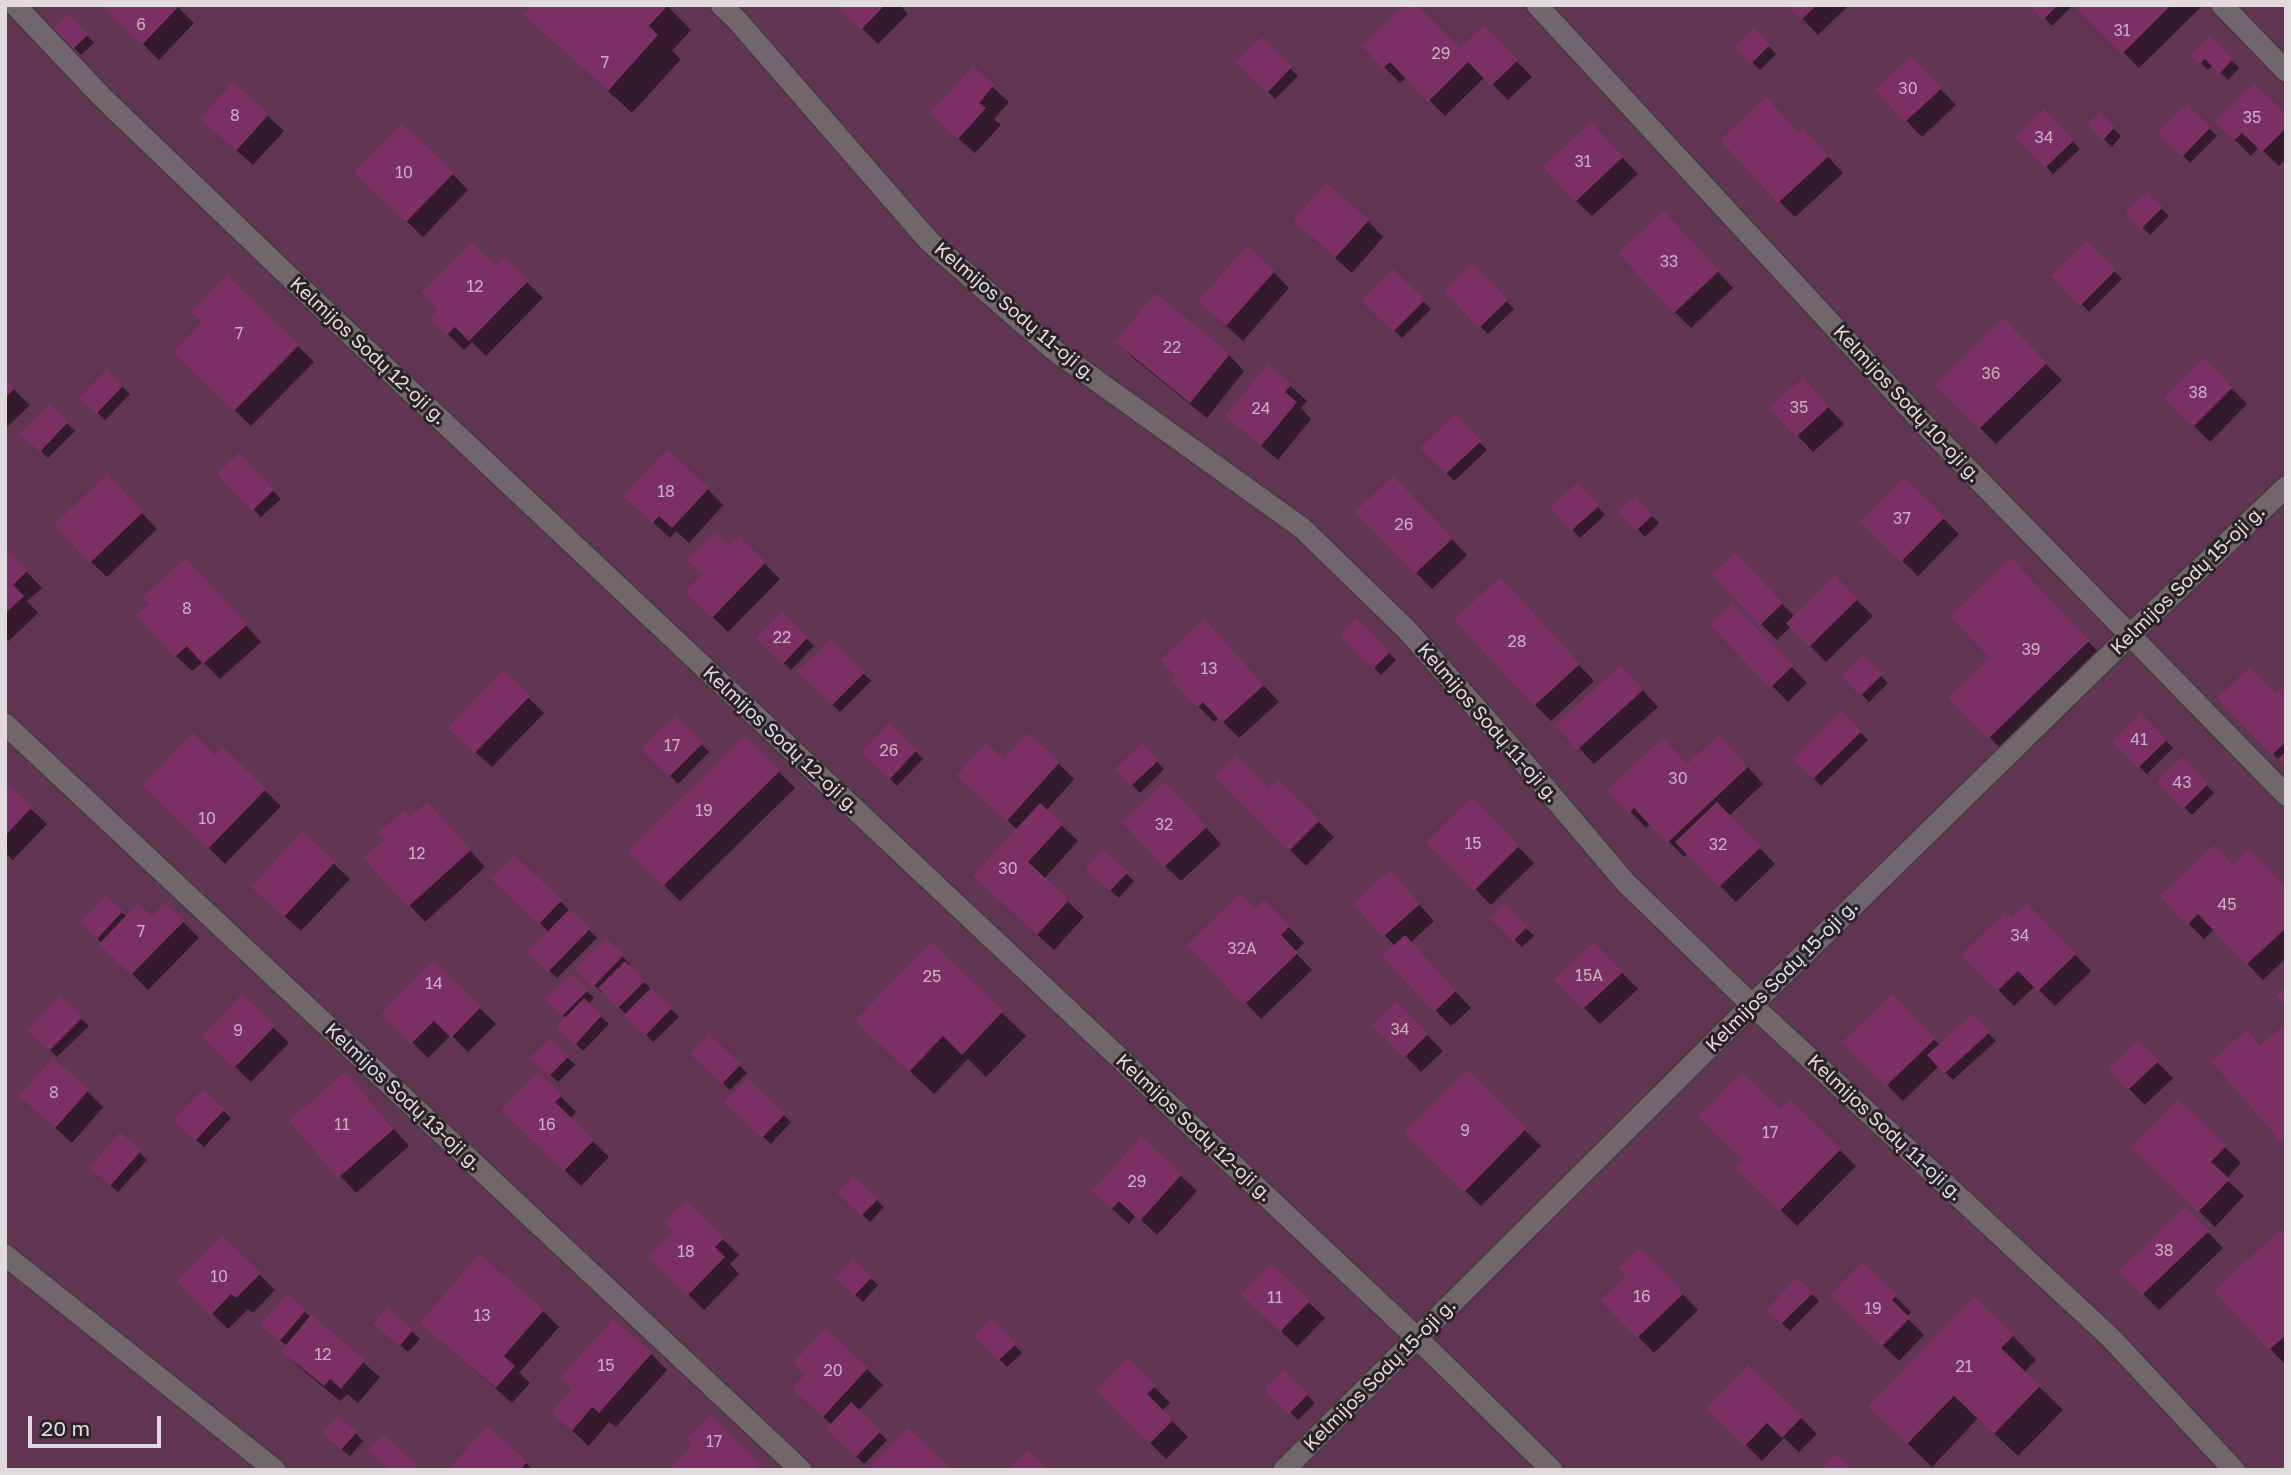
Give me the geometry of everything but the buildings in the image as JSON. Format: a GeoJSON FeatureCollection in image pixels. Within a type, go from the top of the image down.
{"type":"FeatureCollection","features":[{"type":"Feature","properties":{"kind":"street","name":"Kelmijos Sodų 12-oji g."},"geometry":{"type":"LineString","coordinates":[[15,5],[102,97],[323,308],[1418,1338],[1552,1470]]}},
{"type":"Feature","properties":{"kind":"street","name":"Kelmijos Sodų 11-oji g."},"geometry":{"type":"LineString","coordinates":[[721,5],[929,241],[1054,350],[1312,537],[1408,630],[1626,883],[1752,1005],[2111,1338],[2234,1470]]}},
{"type":"Feature","properties":{"kind":"street","name":"Kelmijos Sodų 10-oji g."},"geometry":{"type":"LineString","coordinates":[[1536,5],[1923,423],[2286,795]]}},
{"type":"Feature","properties":{"kind":"street"},"geometry":{"type":"LineString","coordinates":[[2222,5],[2286,71]]}},
{"type":"Feature","properties":{"kind":"street","name":"Kelmijos Sodų 15-oji g."},"geometry":{"type":"LineString","coordinates":[[1284,1470],[1752,1005],[2131,634],[2286,487]]}},
{"type":"Feature","properties":{"kind":"street","name":"Kelmijos Sodų 13-oji g."},"geometry":{"type":"LineString","coordinates":[[5,724],[801,1470]]}},
{"type":"Feature","properties":{"kind":"street"},"geometry":{"type":"LineString","coordinates":[[5,1255],[275,1470]]}},
{"type":"Feature","properties":{"kind":"shaded area"},"geometry":{"type":"Polygon","coordinates":[[[5,5],[2286,5],[2286,1470],[5,1470],[5,5]]]}}]}
